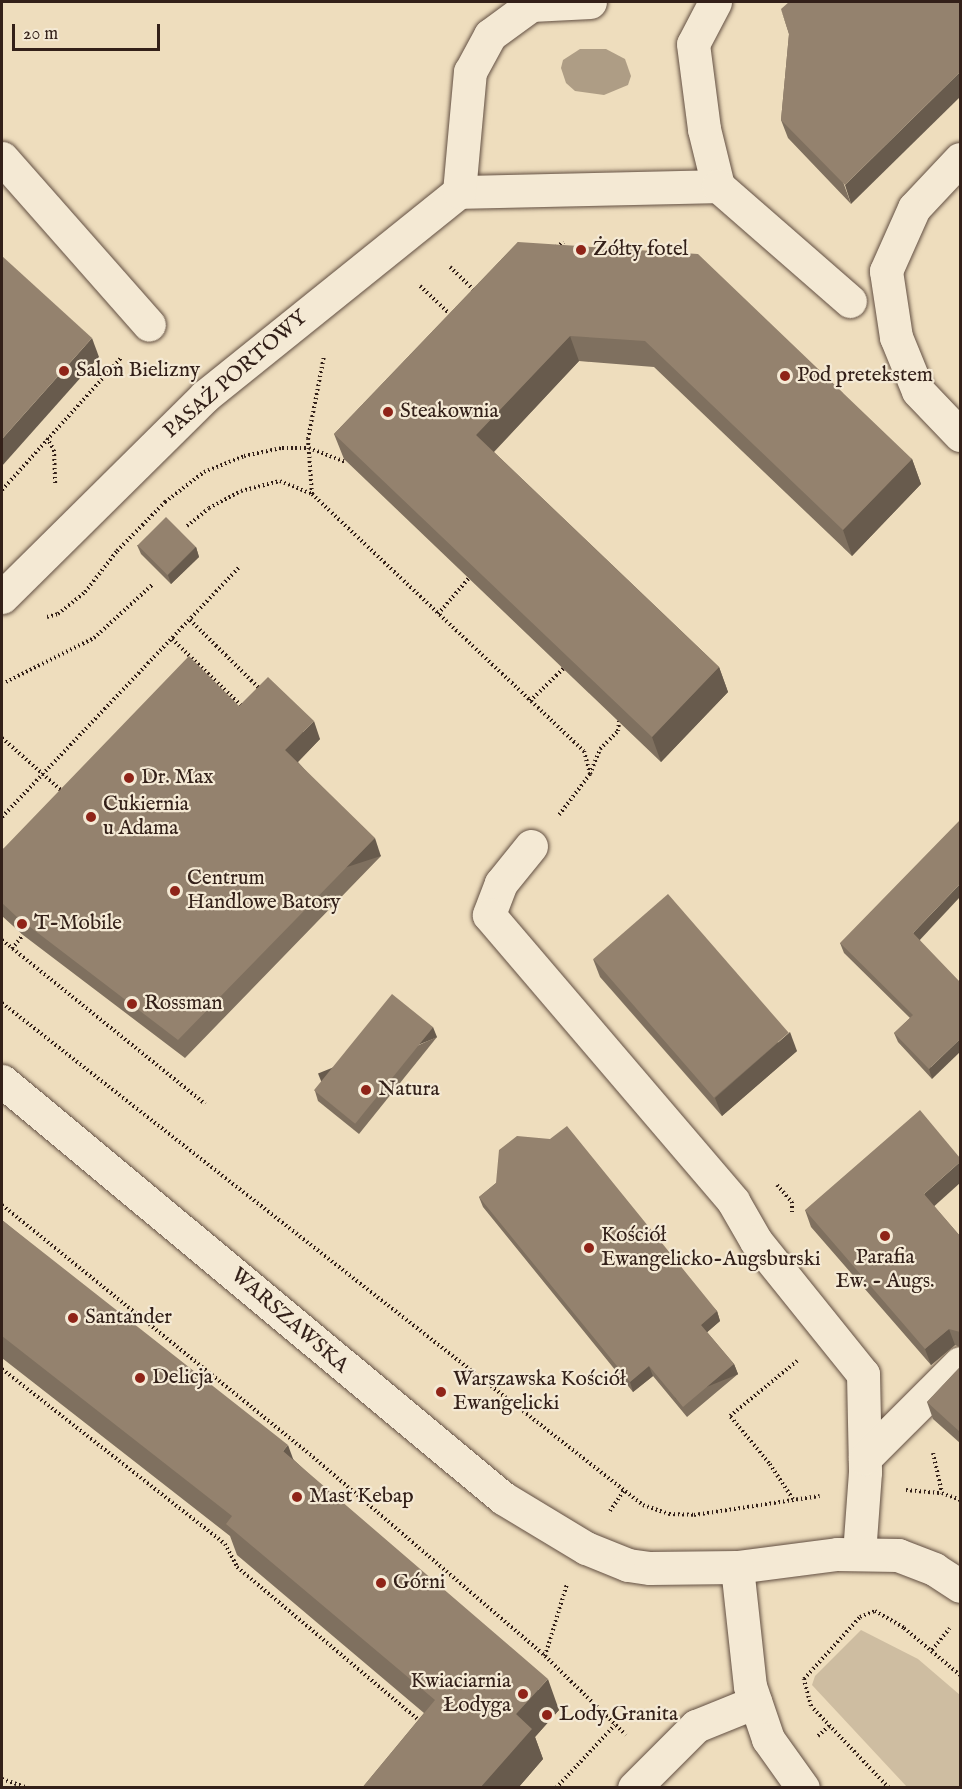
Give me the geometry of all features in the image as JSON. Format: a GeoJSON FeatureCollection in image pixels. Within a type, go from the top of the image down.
{"type":"FeatureCollection","features":[{"type":"Feature","properties":{"kind":"street"},"geometry":{"type":"LineString","coordinates":[[590,2],[531,5],[490,35],[470,72],[459,192],[718,186]]}},
{"type":"Feature","properties":{"kind":"street"},"geometry":{"type":"LineString","coordinates":[[716,2],[693,44],[704,129],[718,186],[850,301]]}},
{"type":"Feature","properties":{"kind":"street"},"geometry":{"type":"LineString","coordinates":[[2,158],[149,324]]}},
{"type":"Feature","properties":{"kind":"street"},"geometry":{"type":"LineString","coordinates":[[960,159],[914,208],[886,271],[896,337],[918,391],[960,435]]}},
{"type":"Feature","properties":{"kind":"street","name":"PASAŻ PORTOWY"},"geometry":{"type":"LineString","coordinates":[[2,597],[205,396],[459,192]]}},
{"type":"Feature","properties":{"kind":"street"},"geometry":{"type":"LineString","coordinates":[[531,846],[501,883],[489,915],[733,1201],[756,1241],[863,1374],[865,1491],[859,1553]]}},
{"type":"Feature","properties":{"kind":"street","name":"WARSZAWSKA"},"geometry":{"type":"LineString","coordinates":[[2,1081],[503,1498],[586,1548],[628,1565],[650,1568],[737,1567],[859,1553],[898,1555],[915,1561],[960,1586]]}},
{"type":"Feature","properties":{"kind":"street"},"geometry":{"type":"LineString","coordinates":[[865,1458],[960,1363]]}},
{"type":"Feature","properties":{"kind":"street"},"geometry":{"type":"LineString","coordinates":[[737,1567],[744,1653],[755,1702],[768,1739],[803,1788]]}},
{"type":"Feature","properties":{"kind":"street"},"geometry":{"type":"LineString","coordinates":[[644,1776],[696,1726],[755,1702]]}},
{"type":"Feature","properties":{"kind":"path"},"geometry":{"type":"LineString","coordinates":[[554,248],[564,243]]}},
{"type":"Feature","properties":{"kind":"path"},"geometry":{"type":"LineString","coordinates":[[450,267],[479,295]]}},
{"type":"Feature","properties":{"kind":"path"},"geometry":{"type":"LineString","coordinates":[[420,286],[454,319]]}},
{"type":"Feature","properties":{"kind":"path"},"geometry":{"type":"LineString","coordinates":[[2,490],[149,324]]}},
{"type":"Feature","properties":{"kind":"path"},"geometry":{"type":"LineString","coordinates":[[312,494],[309,448],[324,353]]}},
{"type":"Feature","properties":{"kind":"path"},"geometry":{"type":"LineString","coordinates":[[47,438],[54,450],[56,489]]}},
{"type":"Feature","properties":{"kind":"path"},"geometry":{"type":"LineString","coordinates":[[47,617],[58,614],[85,592],[117,551],[165,502],[204,472],[244,456],[282,448],[309,448],[344,459],[352,467]]}},
{"type":"Feature","properties":{"kind":"path"},"geometry":{"type":"LineString","coordinates":[[187,526],[209,508],[241,491],[280,481],[312,494],[584,751],[590,774]]}},
{"type":"Feature","properties":{"kind":"path"},"geometry":{"type":"LineString","coordinates":[[2,817],[41,773],[240,566]]}},
{"type":"Feature","properties":{"kind":"path"},"geometry":{"type":"LineString","coordinates":[[460,570],[477,586]]}},
{"type":"Feature","properties":{"kind":"path"},"geometry":{"type":"LineString","coordinates":[[438,614],[469,578]]}},
{"type":"Feature","properties":{"kind":"path"},"geometry":{"type":"LineString","coordinates":[[6,682],[94,638],[153,584]]}},
{"type":"Feature","properties":{"kind":"path"},"geometry":{"type":"LineString","coordinates":[[190,620],[262,692],[257,698]]}},
{"type":"Feature","properties":{"kind":"path"},"geometry":{"type":"LineString","coordinates":[[172,639],[246,710]]}},
{"type":"Feature","properties":{"kind":"path"},"geometry":{"type":"LineString","coordinates":[[555,660],[572,676]]}},
{"type":"Feature","properties":{"kind":"path"},"geometry":{"type":"LineString","coordinates":[[530,700],[564,669]]}},
{"type":"Feature","properties":{"kind":"path"},"geometry":{"type":"LineString","coordinates":[[239,717],[252,704]]}},
{"type":"Feature","properties":{"kind":"path"},"geometry":{"type":"LineString","coordinates":[[531,846],[590,774],[600,749],[618,731],[621,723],[613,716]]}},
{"type":"Feature","properties":{"kind":"path"},"geometry":{"type":"LineString","coordinates":[[2,738],[65,794]]}},
{"type":"Feature","properties":{"kind":"path"},"geometry":{"type":"LineString","coordinates":[[12,949],[23,935]]}},
{"type":"Feature","properties":{"kind":"path"},"geometry":{"type":"LineString","coordinates":[[2,940],[205,1104]]}},
{"type":"Feature","properties":{"kind":"path"},"geometry":{"type":"LineString","coordinates":[[2,1003],[643,1506],[669,1514],[694,1515],[793,1499],[865,1491],[942,1493],[960,1500]]}},
{"type":"Feature","properties":{"kind":"path"},"geometry":{"type":"LineString","coordinates":[[769,1176],[792,1202],[792,1221]]}},
{"type":"Feature","properties":{"kind":"path"},"geometry":{"type":"LineString","coordinates":[[2,1205],[313,1457],[545,1656],[615,1725],[644,1776]]}},
{"type":"Feature","properties":{"kind":"path"},"geometry":{"type":"LineString","coordinates":[[793,1499],[769,1463],[730,1416],[831,1334]]}},
{"type":"Feature","properties":{"kind":"path"},"geometry":{"type":"LineString","coordinates":[[2,1369],[225,1544],[237,1567],[432,1731]]}},
{"type":"Feature","properties":{"kind":"path"},"geometry":{"type":"LineString","coordinates":[[921,1403],[942,1493]]}},
{"type":"Feature","properties":{"kind":"path"},"geometry":{"type":"LineString","coordinates":[[545,1656],[567,1582],[586,1548]]}},
{"type":"Feature","properties":{"kind":"path"},"geometry":{"type":"LineString","coordinates":[[889,1788],[811,1706],[804,1678],[860,1617],[875,1611],[932,1650],[960,1675]]}},
{"type":"Feature","properties":{"kind":"path"},"geometry":{"type":"LineString","coordinates":[[932,1650],[953,1624]]}},
{"type":"Feature","properties":{"kind":"path"},"geometry":{"type":"LineString","coordinates":[[556,1788],[615,1725]]}},
{"type":"Feature","properties":{"kind":"path"},"geometry":{"type":"LineString","coordinates":[[2,1779],[28,1788]]}},
{"type":"Feature","properties":{"kind":"shaded area"},"geometry":{"type":"Polygon","coordinates":[[[580,49],[606,49],[625,59],[631,76],[628,85],[604,95],[575,91],[566,83],[561,68],[563,60],[580,49]]]}},
{"type":"Feature","properties":{"kind":"shaded area"},"geometry":{"type":"Polygon","coordinates":[[[861,1630],[918,1659],[960,1695],[960,1787],[907,1787],[812,1685],[815,1676],[861,1630]]]}},
{"type":"Feature","properties":{"kind":"building"},"geometry":{"type":"Polygon","coordinates":[[[789,2],[960,2],[960,72],[845,185],[781,120],[789,34],[781,9],[789,2]]]}},
{"type":"Feature","properties":{"kind":"building"},"geometry":{"type":"Polygon","coordinates":[[[518,242],[698,254],[912,459],[843,530],[645,341],[570,336],[476,435],[719,667],[652,737],[334,434],[518,242]]]}},
{"type":"Feature","properties":{"kind":"building"},"geometry":{"type":"Polygon","coordinates":[[[2,256],[92,338],[2,439],[2,256]]]}},
{"type":"Feature","properties":{"kind":"building"},"geometry":{"type":"Polygon","coordinates":[[[166,517],[196,547],[167,575],[138,545],[166,517]]]}},
{"type":"Feature","properties":{"kind":"building","name":"Centrum Handlowe Batory"},"geometry":{"type":"Polygon","coordinates":[[[189,656],[239,706],[268,677],[314,721],[285,750],[375,838],[178,1040],[17,917],[2,903],[2,848],[189,656]]]}},
{"type":"Feature","properties":{"kind":"building"},"geometry":{"type":"Polygon","coordinates":[[[960,820],[960,884],[913,933],[960,982],[960,1039],[929,1069],[894,1033],[913,1015],[840,943],[960,820]]]}},
{"type":"Feature","properties":{"kind":"building"},"geometry":{"type":"Polygon","coordinates":[[[668,894],[789,1033],[714,1098],[593,959],[668,894]]]}},
{"type":"Feature","properties":{"kind":"building"},"geometry":{"type":"Polygon","coordinates":[[[392,994],[433,1027],[355,1124],[314,1090],[392,994]]]}},
{"type":"Feature","properties":{"kind":"building","name":"Parafia Ew. - Augs."},"geometry":{"type":"Polygon","coordinates":[[[920,1110],[960,1158],[960,1162],[924,1194],[960,1236],[960,1332],[949,1329],[925,1349],[805,1210],[920,1110]]]}},
{"type":"Feature","properties":{"kind":"building","name":"Kościół Ewangelicko-Augsburski"},"geometry":{"type":"Polygon","coordinates":[[[567,1126],[717,1311],[701,1325],[734,1364],[683,1407],[649,1366],[630,1382],[479,1197],[496,1183],[499,1150],[517,1136],[550,1139],[567,1126]]]}},
{"type":"Feature","properties":{"kind":"building"},"geometry":{"type":"Polygon","coordinates":[[[2,1220],[288,1445],[283,1451],[548,1679],[516,1714],[532,1729],[480,1788],[362,1788],[435,1700],[226,1524],[232,1516],[2,1336],[2,1220]]]}},
{"type":"Feature","properties":{"kind":"building"},"geometry":{"type":"Polygon","coordinates":[[[960,1367],[960,1432],[927,1402],[960,1367]]]}},
{"type":"Feature","properties":{"kind":"place","name":"Żółty fotel"},"geometry":{"type":"Point","coordinates":[581,250]}},
{"type":"Feature","properties":{"kind":"place","name":"Salon Bielizny"},"geometry":{"type":"Point","coordinates":[64,371]}},
{"type":"Feature","properties":{"kind":"place","name":"Pod pretekstem"},"geometry":{"type":"Point","coordinates":[785,376]}},
{"type":"Feature","properties":{"kind":"place","name":"Steakownia"},"geometry":{"type":"Point","coordinates":[388,412]}},
{"type":"Feature","properties":{"kind":"place","name":"Dr. Max"},"geometry":{"type":"Point","coordinates":[129,778]}},
{"type":"Feature","properties":{"kind":"place","name":"Cukiernia u Adama"},"geometry":{"type":"Point","coordinates":[91,817]}},
{"type":"Feature","properties":{"kind":"place","name":"Centrum Handlowe Batory"},"geometry":{"type":"Point","coordinates":[175,891]}},
{"type":"Feature","properties":{"kind":"place","name":"T-Mobile"},"geometry":{"type":"Point","coordinates":[22,924]}},
{"type":"Feature","properties":{"kind":"place","name":"Rossman"},"geometry":{"type":"Point","coordinates":[132,1004]}},
{"type":"Feature","properties":{"kind":"place","name":"Natura"},"geometry":{"type":"Point","coordinates":[366,1090]}},
{"type":"Feature","properties":{"kind":"place","name":"Parafia Ew. - Augs."},"geometry":{"type":"Point","coordinates":[885,1236]}},
{"type":"Feature","properties":{"kind":"place","name":"Kościół Ewangelicko-Augsburski"},"geometry":{"type":"Point","coordinates":[589,1248]}},
{"type":"Feature","properties":{"kind":"place","name":"Santander"},"geometry":{"type":"Point","coordinates":[73,1318]}},
{"type":"Feature","properties":{"kind":"place","name":"Delicja"},"geometry":{"type":"Point","coordinates":[140,1378]}},
{"type":"Feature","properties":{"kind":"place","name":"Warszawska Kościół Ewangelicki"},"geometry":{"type":"Point","coordinates":[441,1392]}},
{"type":"Feature","properties":{"kind":"place","name":"Mast Kebap"},"geometry":{"type":"Point","coordinates":[297,1497]}},
{"type":"Feature","properties":{"kind":"place","name":"Górni"},"geometry":{"type":"Point","coordinates":[381,1583]}},
{"type":"Feature","properties":{"kind":"place","name":"Kwiaciarnia Łodyga"},"geometry":{"type":"Point","coordinates":[523,1694]}},
{"type":"Feature","properties":{"kind":"place","name":"Lody Granita"},"geometry":{"type":"Point","coordinates":[547,1715]}}]}
